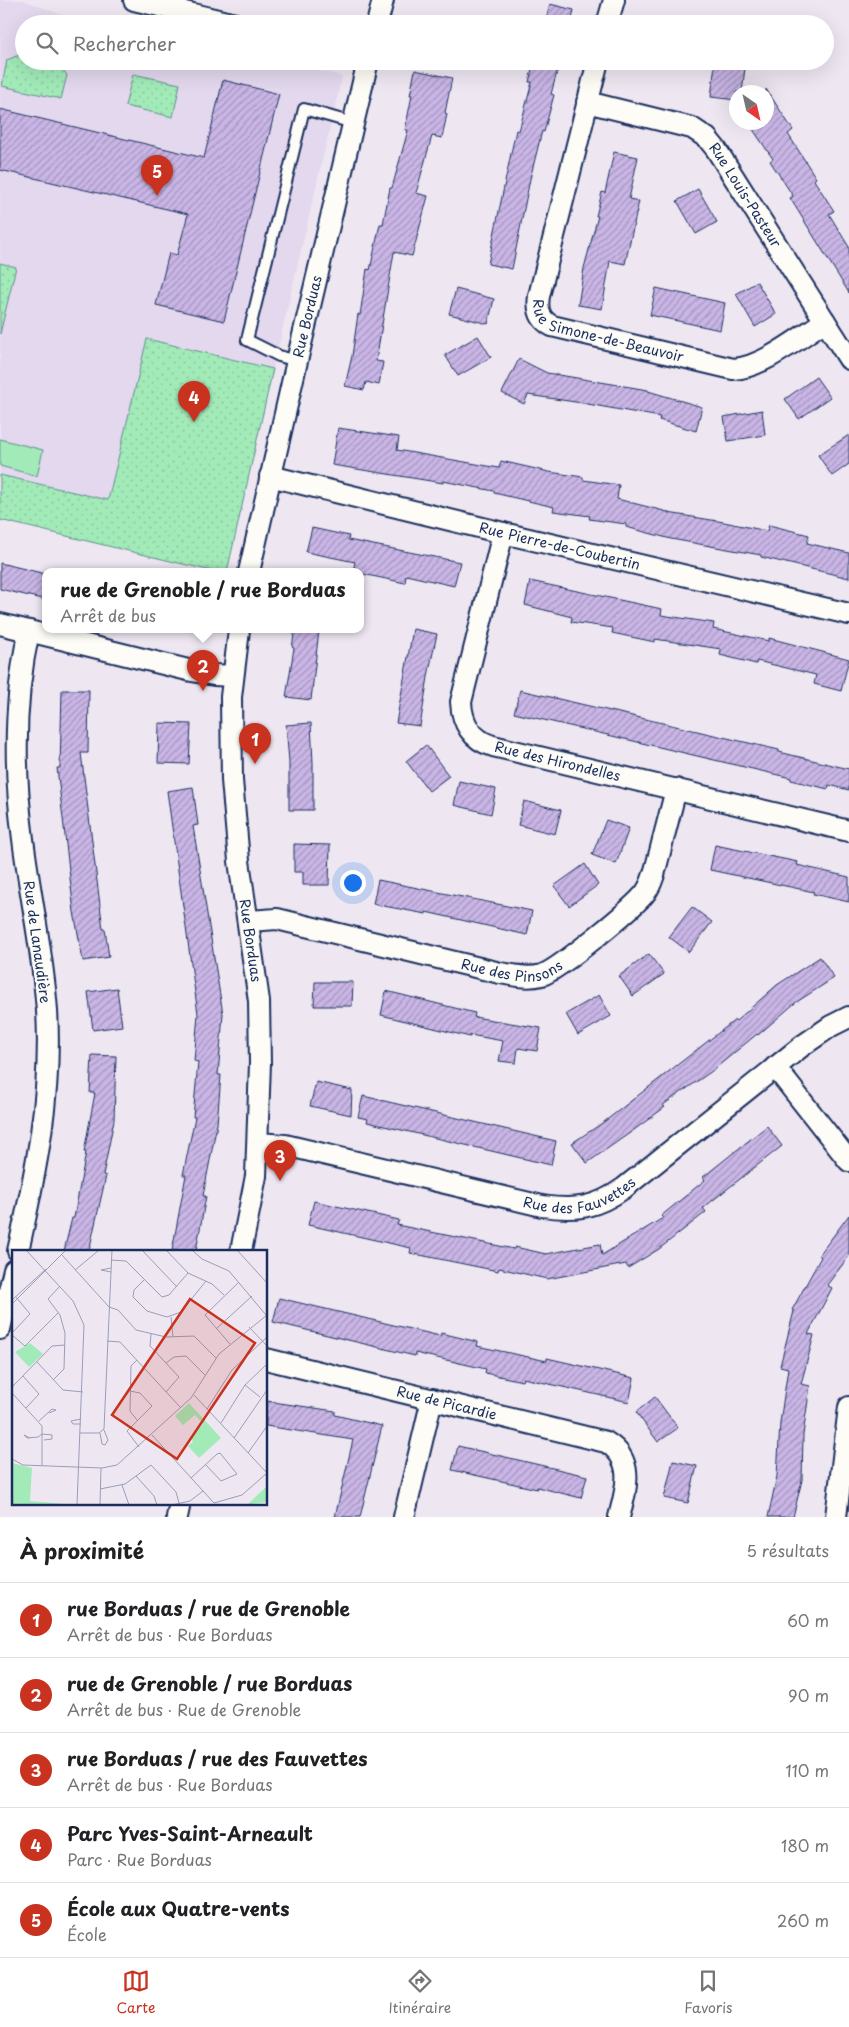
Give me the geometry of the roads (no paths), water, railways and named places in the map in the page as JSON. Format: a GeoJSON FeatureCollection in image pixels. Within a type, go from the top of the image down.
{"type":"FeatureCollection","features":[{"type":"Feature","properties":{"kind":"street"},"geometry":{"type":"LineString","coordinates":[[134,0],[197,15]]}},
{"type":"Feature","properties":{"kind":"street"},"geometry":{"type":"LineString","coordinates":[[379,15],[383,0]]}},
{"type":"Feature","properties":{"kind":"street"},"geometry":{"type":"LineString","coordinates":[[610,15],[614,0]]}},
{"type":"Feature","properties":{"kind":"street","name":"Rue Borduas"},"geometry":{"type":"LineString","coordinates":[[250,568],[366,70]]}},
{"type":"Feature","properties":{"kind":"street","name":"Rue Simone-de-Beauvoir"},"geometry":{"type":"LineString","coordinates":[[596,70],[538,301],[539,313],[546,323],[558,328],[733,369],[743,369],[758,363],[825,321]]}},
{"type":"Feature","properties":{"kind":"street","name":"Rue Louis-Pasteur"},"geometry":{"type":"LineString","coordinates":[[587,102],[692,128],[707,138],[716,149],[849,359]]}},
{"type":"Feature","properties":{"kind":"street","name":"Rue Pierre-de-Coubertin"},"geometry":{"type":"LineString","coordinates":[[270,476],[849,614]]}},
{"type":"Feature","properties":{"kind":"street","name":"Rue des Hirondelles"},"geometry":{"type":"LineString","coordinates":[[503,533],[461,702],[461,710],[467,726],[477,739],[484,744],[849,831]]}},
{"type":"Feature","properties":{"kind":"street"},"geometry":{"type":"LineString","coordinates":[[0,624],[192,671],[233,676]]}},
{"type":"Feature","properties":{"kind":"street","name":"Rue de Lanaudière"},"geometry":{"type":"LineString","coordinates":[[18,1250],[43,1130],[48,1044],[45,981],[20,806],[19,704],[21,675],[29,631]]}},
{"type":"Feature","properties":{"kind":"street","name":"Rue Borduas"},"geometry":{"type":"LineString","coordinates":[[239,633],[230,716],[232,780],[239,861],[259,1001],[260,1063],[256,1176],[241,1250]]}},
{"type":"Feature","properties":{"kind":"street","name":"Rue des Pinsons"},"geometry":{"type":"LineString","coordinates":[[249,921],[277,919],[500,973],[529,977],[540,976],[548,973],[571,956],[632,907],[647,891],[656,866],[676,789]]}},
{"type":"Feature","properties":{"kind":"street","name":"Rue des Fauvettes"},"geometry":{"type":"LineString","coordinates":[[258,1144],[285,1145],[542,1206],[578,1208],[601,1202],[619,1192],[817,1035],[849,1017]]}},
{"type":"Feature","properties":{"kind":"street"},"geometry":{"type":"LineString","coordinates":[[775,1067],[849,1161]]}},
{"type":"Feature","properties":{"kind":"street"},"geometry":{"type":"LineString","coordinates":[[0,1329],[12,1278]]}},
{"type":"Feature","properties":{"kind":"street","name":"Rue de Picardie"},"geometry":{"type":"LineString","coordinates":[[268,1359],[602,1440],[611,1444],[622,1457],[628,1475],[628,1483],[619,1517]]}},
{"type":"Feature","properties":{"kind":"street"},"geometry":{"type":"LineString","coordinates":[[404,1517],[432,1399]]}},
{"type":"Feature","properties":{"kind":"street"},"geometry":{"type":"LineString","coordinates":[[836,1517],[849,1407]]}},
{"type":"Feature","properties":{"kind":"street"},"geometry":{"type":"LineString","coordinates":[[177,1517],[180,1504]]}},
{"type":"Feature","properties":{"kind":"lane"},"geometry":{"type":"LineString","coordinates":[[297,360],[279,356],[247,340],[304,109],[353,123]]}},
{"type":"Feature","properties":{"kind":"place","name":"École aux Quatre-vents"},"geometry":{"type":"Point","coordinates":[157,196]}},
{"type":"Feature","properties":{"kind":"place","name":"Parc Yves-Saint-Arneault"},"geometry":{"type":"Point","coordinates":[194,422]}},
{"type":"Feature","properties":{"kind":"place","name":"rue de Grenoble / rue Borduas"},"geometry":{"type":"Point","coordinates":[203,691]}},
{"type":"Feature","properties":{"kind":"place","name":"rue Borduas / rue de Grenoble"},"geometry":{"type":"Point","coordinates":[255,764]}},
{"type":"Feature","properties":{"kind":"place","name":"rue Borduas / rue des Fauvettes"},"geometry":{"type":"Point","coordinates":[280,1181]}}]}
